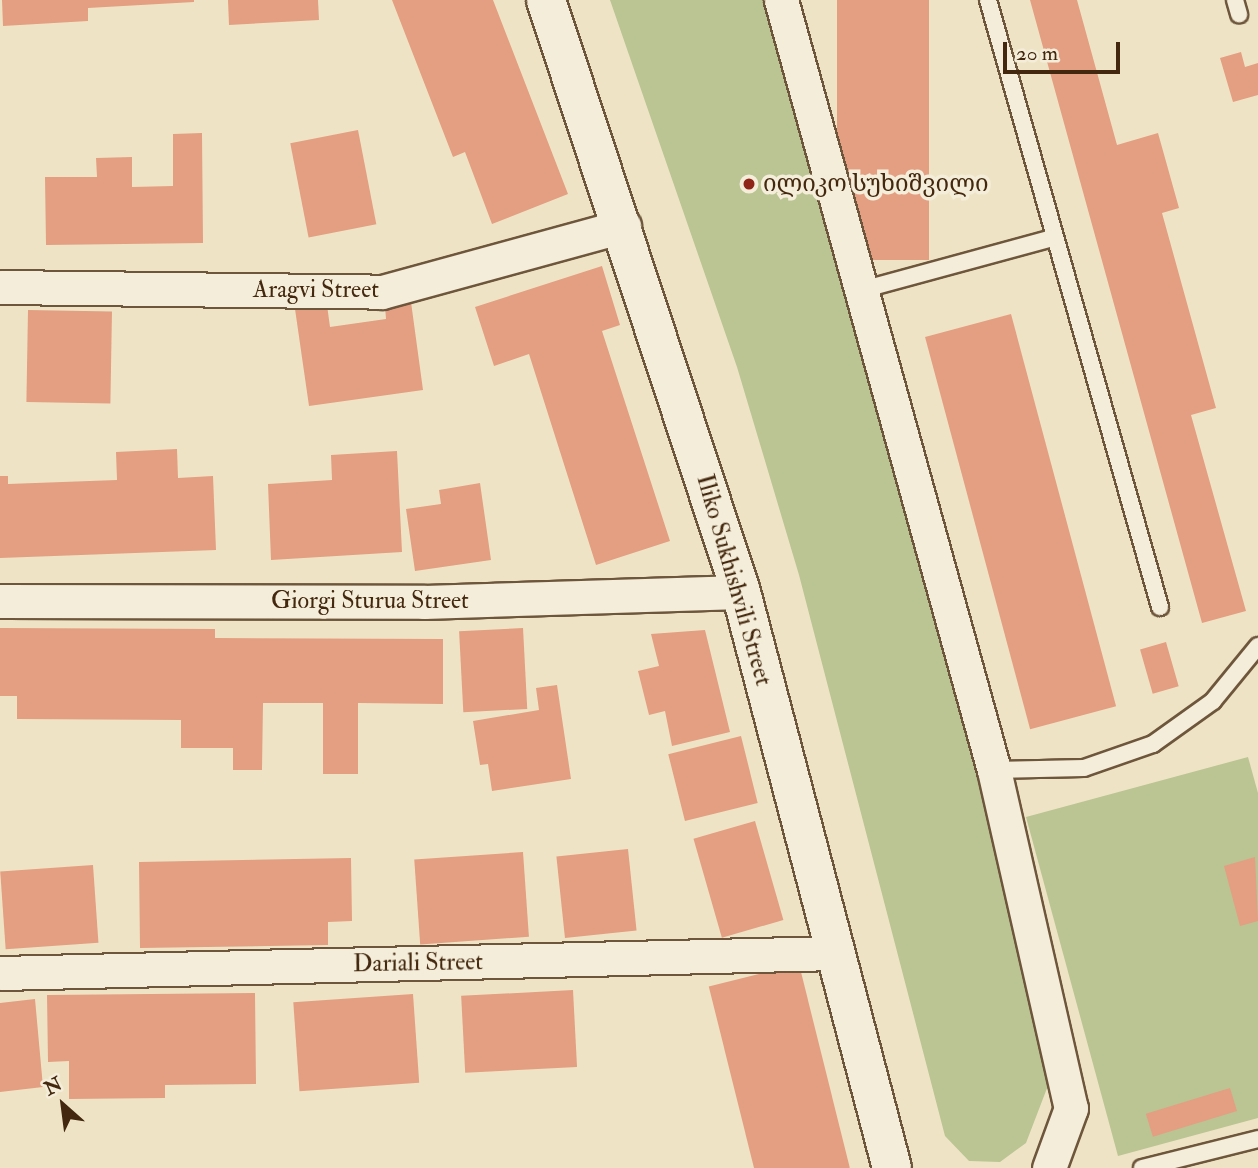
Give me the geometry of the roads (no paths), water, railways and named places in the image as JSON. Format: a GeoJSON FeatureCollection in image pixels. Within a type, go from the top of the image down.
{"type":"FeatureCollection","features":[{"type":"Feature","properties":{"kind":"main road","name":"Iliko Sukhishvili Street"},"geometry":{"type":"LineString","coordinates":[[546,0],[624,226],[741,592],[892,1168]]}},
{"type":"Feature","properties":{"kind":"street"},"geometry":{"type":"LineString","coordinates":[[781,0],[865,289],[994,770],[1071,1108],[1049,1168]]}},
{"type":"Feature","properties":{"kind":"street","name":"Aragvi Street"},"geometry":{"type":"LineString","coordinates":[[0,287],[383,292],[624,226]]}},
{"type":"Feature","properties":{"kind":"street","name":"Giorgi Sturua Street"},"geometry":{"type":"LineString","coordinates":[[0,601],[445,602],[741,592]]}},
{"type":"Feature","properties":{"kind":"street","name":"Dariali Street"},"geometry":{"type":"LineString","coordinates":[[0,973],[837,953]]}},
{"type":"Feature","properties":{"kind":"lane"},"geometry":{"type":"LineString","coordinates":[[988,0],[1053,238],[1160,607]]}},
{"type":"Feature","properties":{"kind":"lane"},"geometry":{"type":"LineString","coordinates":[[865,289],[1053,238]]}},
{"type":"Feature","properties":{"kind":"lane"},"geometry":{"type":"LineString","coordinates":[[994,770],[1084,768],[1153,744],[1213,701],[1258,646]]}},
{"type":"Feature","properties":{"kind":"lane"},"geometry":{"type":"LineString","coordinates":[[1142,1168],[1258,1139]]}},
{"type":"Feature","properties":{"kind":"place","name":"ილიკო სუხიშვილი"},"geometry":{"type":"Point","coordinates":[749,184]}}]}
